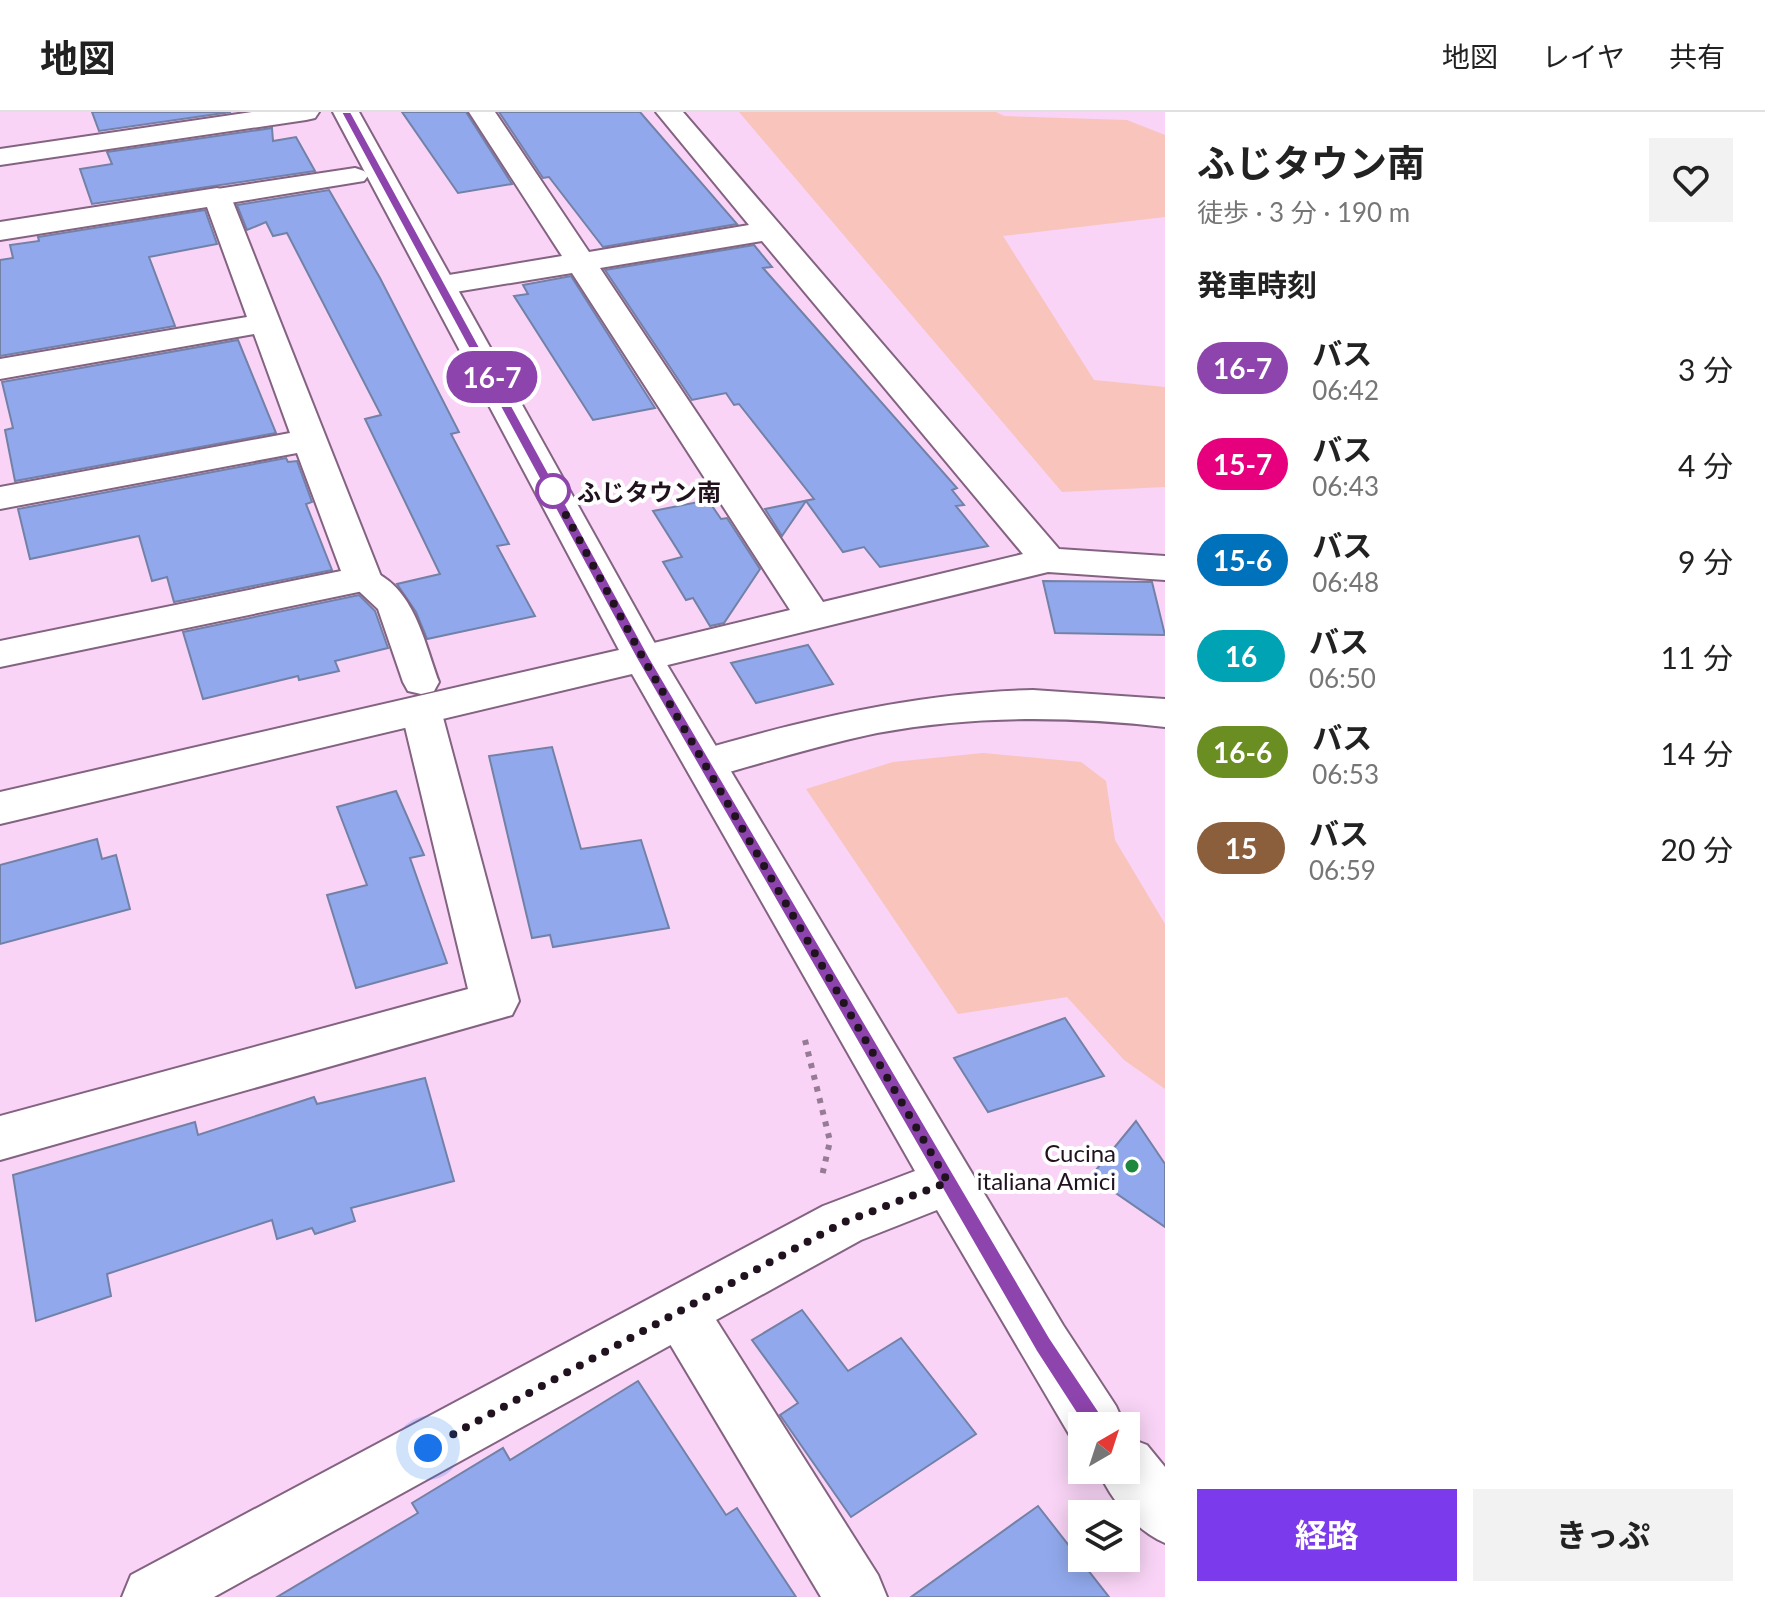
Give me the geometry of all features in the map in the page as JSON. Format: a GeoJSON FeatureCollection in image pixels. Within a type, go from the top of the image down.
{"type":"FeatureCollection","features":[{"type":"Feature","properties":{"kind":"street"},"geometry":{"type":"LineString","coordinates":[[0,157],[306,112]]}},
{"type":"Feature","properties":{"kind":"street"},"geometry":{"type":"LineString","coordinates":[[346,112],[443,285],[643,658],[1043,1344],[1087,1412]]}},
{"type":"Feature","properties":{"kind":"street"},"geometry":{"type":"LineString","coordinates":[[482,112],[814,617]]}},
{"type":"Feature","properties":{"kind":"street"},"geometry":{"type":"LineString","coordinates":[[669,112],[1048,560]]}},
{"type":"Feature","properties":{"kind":"street"},"geometry":{"type":"LineString","coordinates":[[0,231],[355,176]]}},
{"type":"Feature","properties":{"kind":"street"},"geometry":{"type":"LineString","coordinates":[[0,1138],[495,1001],[421,696],[393,604],[363,579],[217,197]]}},
{"type":"Feature","properties":{"kind":"street"},"geometry":{"type":"LineString","coordinates":[[443,285],[769,231]]}},
{"type":"Feature","properties":{"kind":"street"},"geometry":{"type":"LineString","coordinates":[[0,369],[265,323]]}},
{"type":"Feature","properties":{"kind":"street"},"geometry":{"type":"LineString","coordinates":[[0,498],[310,440]]}},
{"type":"Feature","properties":{"kind":"street"},"geometry":{"type":"LineString","coordinates":[[0,808],[421,696],[643,658],[1048,560],[1165,568]]}},
{"type":"Feature","properties":{"kind":"street"},"geometry":{"type":"LineString","coordinates":[[0,654],[363,579]]}},
{"type":"Feature","properties":{"kind":"street"},"geometry":{"type":"LineString","coordinates":[[705,764],[840,728],[960,707],[1087,705],[1165,713]]}},
{"type":"Feature","properties":{"kind":"street"},"geometry":{"type":"LineString","coordinates":[[153,1597],[842,1223],[948,1182]]}},
{"type":"Feature","properties":{"kind":"street"},"geometry":{"type":"LineString","coordinates":[[680,1311],[856,1597]]}},
{"type":"Feature","properties":{"kind":"street"},"geometry":{"type":"LineString","coordinates":[[1140,1483],[1165,1513]]}},
{"type":"Feature","properties":{"kind":"path"},"geometry":{"type":"LineString","coordinates":[[803,1031],[830,1141],[822,1176]]}},
{"type":"Feature","properties":{"kind":"shaded area"},"geometry":{"type":"Polygon","coordinates":[[[739,112],[996,112],[1004,116],[1127,120],[1165,135],[1165,217],[1003,236],[1094,380],[1165,387],[1165,487],[1062,492],[739,112]]]}},
{"type":"Feature","properties":{"kind":"shaded area"},"geometry":{"type":"Polygon","coordinates":[[[983,753],[1081,762],[1106,781],[1115,840],[1165,924],[1165,1089],[1124,1060],[1067,997],[958,1014],[806,789],[893,762],[983,753]]]}},
{"type":"Feature","properties":{"kind":"building"},"geometry":{"type":"Polygon","coordinates":[[[92,112],[231,112],[99,131],[92,112]]]}},
{"type":"Feature","properties":{"kind":"building"},"geometry":{"type":"Polygon","coordinates":[[[402,112],[466,112],[512,184],[458,193],[402,112]]]}},
{"type":"Feature","properties":{"kind":"building"},"geometry":{"type":"Polygon","coordinates":[[[499,112],[640,112],[737,224],[603,247],[549,177],[543,178],[499,112]]]}},
{"type":"Feature","properties":{"kind":"building"},"geometry":{"type":"Polygon","coordinates":[[[272,128],[273,141],[296,137],[315,171],[92,204],[80,169],[112,164],[107,152],[272,128]]]}},
{"type":"Feature","properties":{"kind":"building"},"geometry":{"type":"Polygon","coordinates":[[[329,190],[380,278],[459,432],[451,434],[509,544],[497,546],[535,616],[427,639],[416,612],[397,584],[440,574],[365,419],[381,415],[287,233],[273,236],[266,222],[247,230],[237,205],[329,190]]]}},
{"type":"Feature","properties":{"kind":"building"},"geometry":{"type":"Polygon","coordinates":[[[205,210],[217,244],[149,257],[175,326],[0,356],[0,260],[13,258],[10,245],[39,241],[38,237],[205,210]]]}},
{"type":"Feature","properties":{"kind":"building"},"geometry":{"type":"Polygon","coordinates":[[[754,245],[772,267],[763,268],[957,488],[952,490],[964,505],[956,506],[988,546],[880,567],[864,547],[843,552],[806,501],[782,536],[765,509],[814,499],[739,404],[734,405],[726,393],[692,400],[605,270],[754,245]]]}},
{"type":"Feature","properties":{"kind":"building"},"geometry":{"type":"Polygon","coordinates":[[[571,276],[655,408],[593,420],[514,296],[528,294],[523,285],[571,276]]]}},
{"type":"Feature","properties":{"kind":"building"},"geometry":{"type":"Polygon","coordinates":[[[238,340],[276,433],[15,481],[5,430],[13,428],[2,382],[238,340]]]}},
{"type":"Feature","properties":{"kind":"building"},"geometry":{"type":"Polygon","coordinates":[[[286,458],[288,462],[297,461],[312,502],[306,504],[332,570],[174,602],[167,577],[152,581],[139,536],[30,559],[18,509],[286,458]]]}},
{"type":"Feature","properties":{"kind":"building"},"geometry":{"type":"Polygon","coordinates":[[[708,500],[721,519],[727,518],[760,569],[724,623],[710,626],[693,598],[686,600],[663,562],[682,557],[653,511],[708,500]]]}},
{"type":"Feature","properties":{"kind":"building"},"geometry":{"type":"Polygon","coordinates":[[[1043,581],[1152,582],[1165,635],[1055,633],[1043,581]]]}},
{"type":"Feature","properties":{"kind":"building"},"geometry":{"type":"Polygon","coordinates":[[[359,595],[375,611],[388,648],[335,661],[339,671],[299,680],[298,676],[203,699],[183,632],[359,595]]]}},
{"type":"Feature","properties":{"kind":"building"},"geometry":{"type":"Polygon","coordinates":[[[808,645],[833,684],[756,703],[731,663],[808,645]]]}},
{"type":"Feature","properties":{"kind":"building"},"geometry":{"type":"Polygon","coordinates":[[[552,747],[581,849],[641,840],[669,928],[553,947],[550,935],[532,938],[489,756],[552,747]]]}},
{"type":"Feature","properties":{"kind":"building"},"geometry":{"type":"Polygon","coordinates":[[[396,791],[424,855],[410,858],[447,963],[356,988],[327,895],[367,885],[337,807],[396,791]]]}},
{"type":"Feature","properties":{"kind":"building"},"geometry":{"type":"Polygon","coordinates":[[[97,839],[102,859],[116,855],[130,909],[0,944],[0,865],[97,839]]]}},
{"type":"Feature","properties":{"kind":"building"},"geometry":{"type":"Polygon","coordinates":[[[1065,1018],[1104,1076],[988,1112],[954,1058],[1065,1018]]]}},
{"type":"Feature","properties":{"kind":"building"},"geometry":{"type":"Polygon","coordinates":[[[425,1078],[454,1181],[351,1208],[355,1221],[315,1234],[312,1228],[277,1239],[272,1220],[107,1274],[111,1296],[36,1321],[13,1175],[195,1122],[198,1135],[314,1097],[317,1104],[425,1078]]]}},
{"type":"Feature","properties":{"kind":"building","name":"Cucina italiana Amici"},"geometry":{"type":"Polygon","coordinates":[[[1136,1121],[1165,1164],[1165,1227],[1091,1176],[1136,1121]]]}},
{"type":"Feature","properties":{"kind":"building"},"geometry":{"type":"Polygon","coordinates":[[[802,1310],[848,1371],[901,1338],[976,1434],[851,1517],[780,1415],[798,1403],[752,1340],[802,1310]]]}},
{"type":"Feature","properties":{"kind":"building"},"geometry":{"type":"Polygon","coordinates":[[[638,1381],[726,1515],[737,1508],[796,1597],[277,1597],[418,1513],[412,1503],[503,1448],[510,1460],[638,1381]]]}},
{"type":"Feature","properties":{"kind":"building"},"geometry":{"type":"Polygon","coordinates":[[[1038,1506],[1068,1544],[1068,1572],[1089,1572],[1109,1597],[911,1597],[1038,1506]]]}},
{"type":"Feature","properties":{"kind":"bus line","name":"16-7"},"geometry":{"type":"LineString","coordinates":[[346,112],[643,658],[1043,1344],[1086,1412]]}},
{"type":"Feature","properties":{"kind":"place","name":"ふじタウン南"},"geometry":{"type":"Point","coordinates":[553,491]}},
{"type":"Feature","properties":{"kind":"place","name":"Cucina italiana Amici"},"geometry":{"type":"Point","coordinates":[1132,1166]}},
{"type":"Feature","properties":{"kind":"route"},"geometry":{"type":"LineString","coordinates":[[428,1448],[842,1223],[948,1182],[643,658],[553,491]]}}]}
